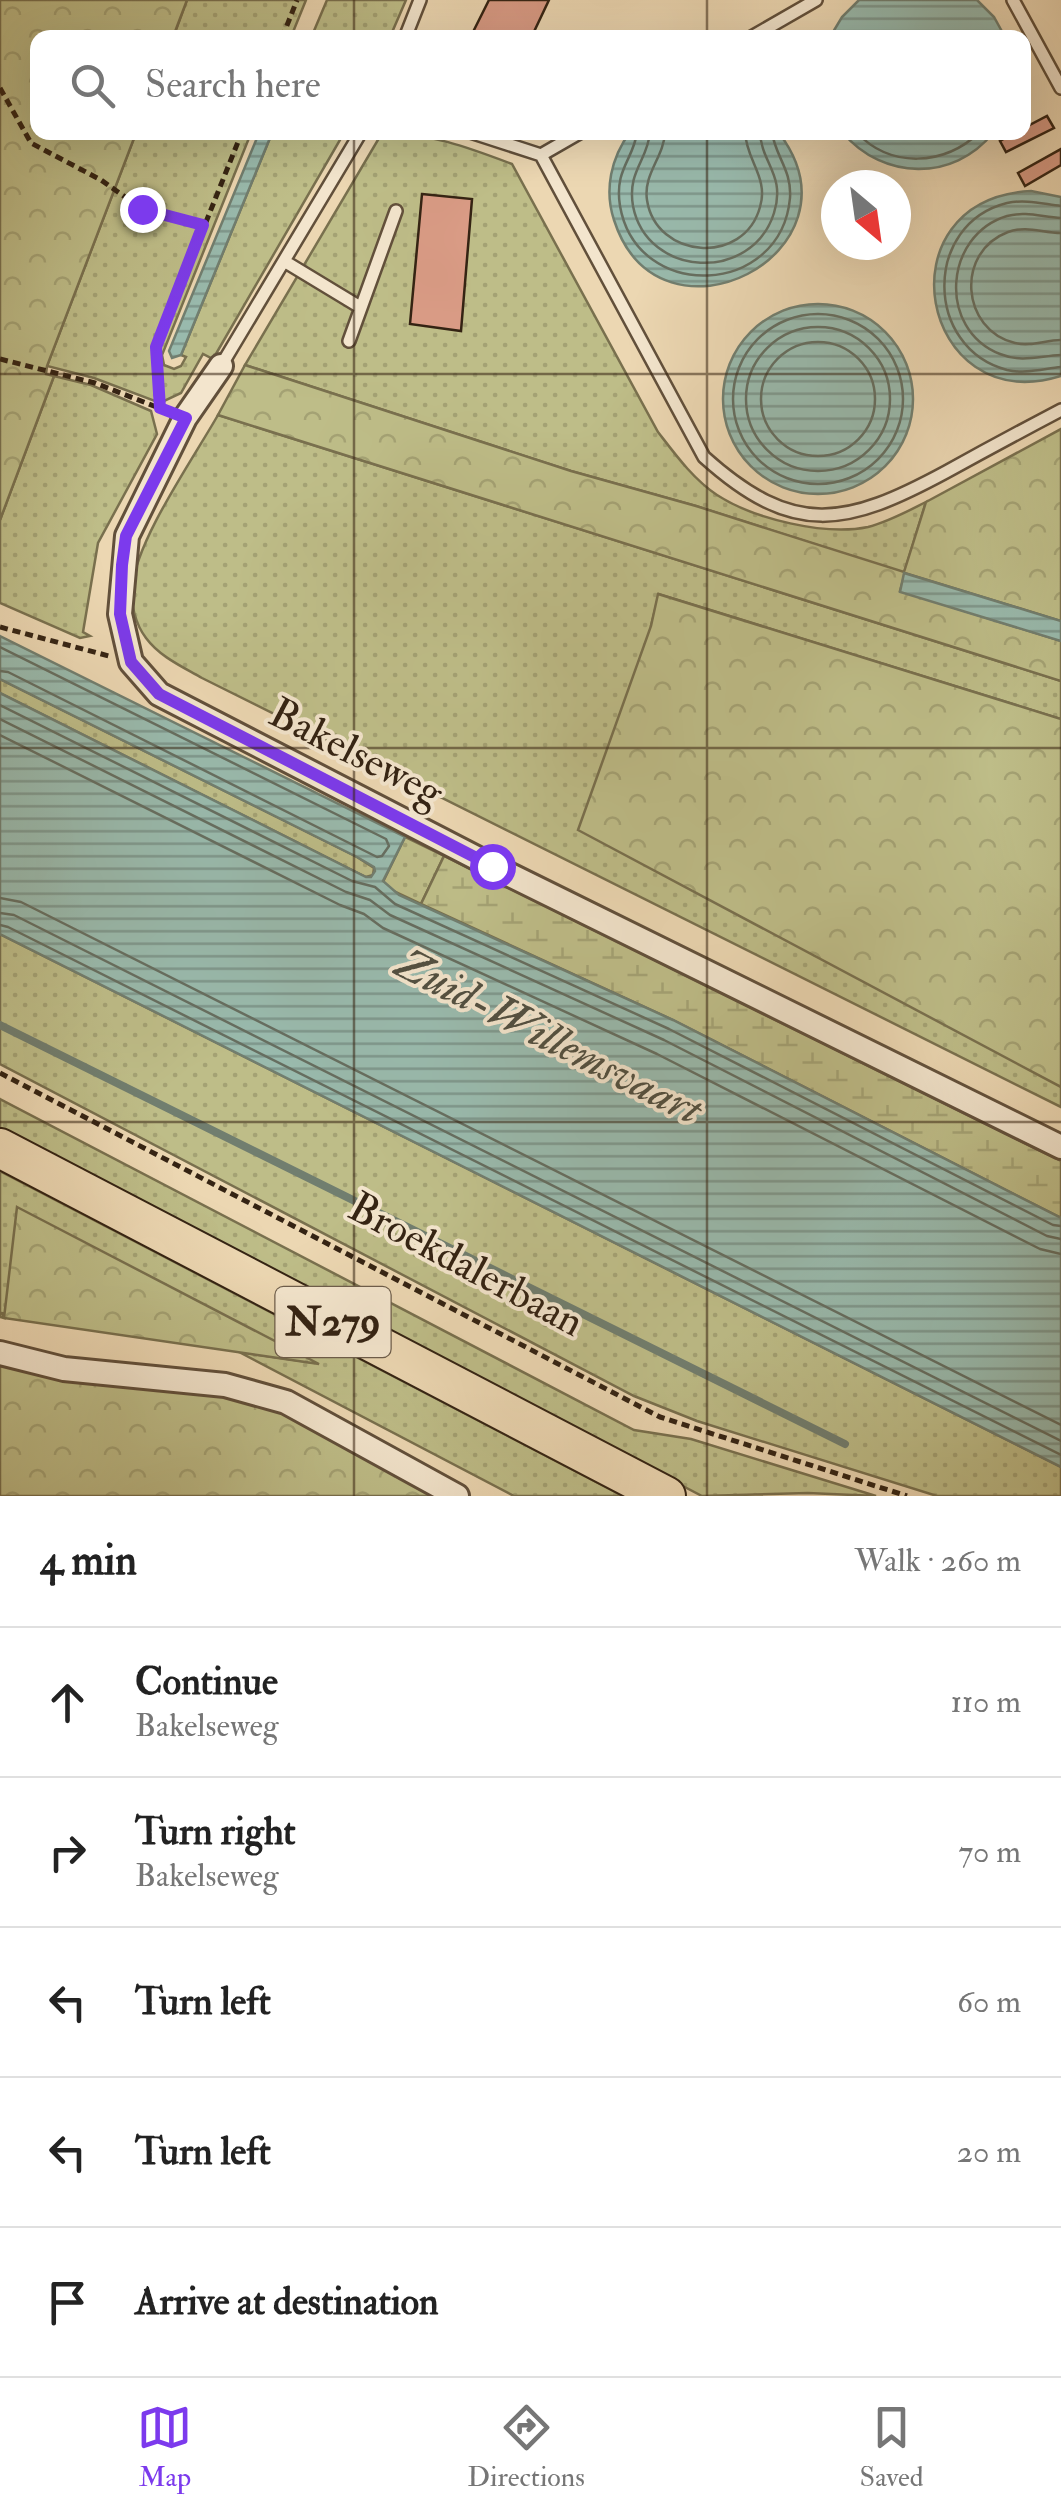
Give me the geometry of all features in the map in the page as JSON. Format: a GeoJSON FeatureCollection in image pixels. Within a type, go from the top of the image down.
{"type":"FeatureCollection","features":[{"type":"Feature","properties":{"kind":"main road","name":"N279"},"geometry":{"type":"LineString","coordinates":[[0,1148],[666,1496]]}},
{"type":"Feature","properties":{"kind":"street"},"geometry":{"type":"LineString","coordinates":[[131,662],[120,614],[126,536],[186,418],[221,366]]}},
{"type":"Feature","properties":{"kind":"street","name":"Bakelseweg"},"geometry":{"type":"LineString","coordinates":[[131,662],[159,694],[492,866],[1061,1147]]}},
{"type":"Feature","properties":{"kind":"street"},"geometry":{"type":"LineString","coordinates":[[0,1353],[64,1369],[225,1385],[286,1402],[457,1496]]}},
{"type":"Feature","properties":{"kind":"lane"},"geometry":{"type":"LineString","coordinates":[[408,30],[420,0]]}},
{"type":"Feature","properties":{"kind":"lane"},"geometry":{"type":"LineString","coordinates":[[764,30],[816,0]]}},
{"type":"Feature","properties":{"kind":"lane"},"geometry":{"type":"LineString","coordinates":[[1013,0],[1029,30]]}},
{"type":"Feature","properties":{"kind":"lane"},"geometry":{"type":"LineString","coordinates":[[1031,33],[1061,88]]}},
{"type":"Feature","properties":{"kind":"lane"},"geometry":{"type":"LineString","coordinates":[[221,366],[355,140]]}},
{"type":"Feature","properties":{"kind":"lane"},"geometry":{"type":"LineString","coordinates":[[495,140],[541,155],[704,458],[735,486],[773,506],[808,515],[837,516],[874,508],[1061,410]]}},
{"type":"Feature","properties":{"kind":"lane"},"geometry":{"type":"LineString","coordinates":[[541,155],[567,140]]}},
{"type":"Feature","properties":{"kind":"lane"},"geometry":{"type":"LineString","coordinates":[[348,341],[396,211]]}},
{"type":"Feature","properties":{"kind":"lane"},"geometry":{"type":"LineString","coordinates":[[284,261],[360,307]]}},
{"type":"Feature","properties":{"kind":"path"},"geometry":{"type":"LineString","coordinates":[[285,30],[297,0]]}},
{"type":"Feature","properties":{"kind":"path"},"geometry":{"type":"LineString","coordinates":[[0,88],[31,143],[101,180],[142,209],[203,225]]}},
{"type":"Feature","properties":{"kind":"path"},"geometry":{"type":"LineString","coordinates":[[160,408],[156,347],[239,140]]}},
{"type":"Feature","properties":{"kind":"path"},"geometry":{"type":"LineString","coordinates":[[0,359],[95,383],[186,418]]}},
{"type":"Feature","properties":{"kind":"path"},"geometry":{"type":"LineString","coordinates":[[0,627],[131,662]]}},
{"type":"Feature","properties":{"kind":"path","name":"Broekdalerbaan"},"geometry":{"type":"LineString","coordinates":[[0,1073],[660,1417],[906,1496]]}},
{"type":"Feature","properties":{"kind":"green space"},"geometry":{"type":"Polygon","coordinates":[[[0,0],[187,0],[176,30],[30,30],[30,140],[133,140],[47,366],[46,374],[54,376],[0,520],[0,0]]]}},
{"type":"Feature","properties":{"kind":"green space"},"geometry":{"type":"Polygon","coordinates":[[[187,0],[306,0],[294,30],[176,30],[187,0]]]}},
{"type":"Feature","properties":{"kind":"green space"},"geometry":{"type":"Polygon","coordinates":[[[327,0],[406,0],[393,30],[314,30],[327,0]]]}},
{"type":"Feature","properties":{"kind":"green space"},"geometry":{"type":"Polygon","coordinates":[[[133,140],[248,140],[162,355],[164,365],[174,369],[186,357],[181,355],[269,140],[340,140],[213,359],[203,354],[181,393],[160,403],[94,378],[47,366],[133,140]]]}},
{"type":"Feature","properties":{"kind":"green space"},"geometry":{"type":"Polygon","coordinates":[[[378,140],[439,140],[512,164],[658,432],[708,489],[732,504],[770,518],[831,529],[868,527],[926,502],[904,573],[245,365],[378,140]]]}},
{"type":"Feature","properties":{"kind":"green space"},"geometry":{"type":"Polygon","coordinates":[[[245,365],[571,471],[904,572],[926,502],[1061,429],[1061,621],[905,573],[900,591],[1061,641],[1061,681],[218,415],[245,365]]]}},
{"type":"Feature","properties":{"kind":"green space"},"geometry":{"type":"Polygon","coordinates":[[[54,376],[91,385],[151,411],[157,434],[98,543],[83,632],[90,636],[80,638],[0,603],[0,520],[54,376]]]}},
{"type":"Feature","properties":{"kind":"green space"},"geometry":{"type":"Polygon","coordinates":[[[218,415],[1061,681],[1061,719],[659,594],[651,626],[1061,1087],[1061,1107],[202,678],[158,651],[142,633],[134,614],[136,568],[155,523],[218,415]]]}},
{"type":"Feature","properties":{"kind":"green space"},"geometry":{"type":"Polygon","coordinates":[[[658,594],[1061,719],[1061,1087],[578,830],[651,626],[658,594]]]}},
{"type":"Feature","properties":{"kind":"green space"},"geometry":{"type":"Polygon","coordinates":[[[0,679],[357,857],[374,868],[373,875],[366,877],[0,693],[0,679]]]}},
{"type":"Feature","properties":{"kind":"green space"},"geometry":{"type":"Polygon","coordinates":[[[405,837],[444,856],[421,904],[389,889],[383,882],[405,837]]]}},
{"type":"Feature","properties":{"kind":"green space"},"geometry":{"type":"Polygon","coordinates":[[[444,856],[1061,1161],[1061,1218],[673,1020],[421,904],[444,856]]]}},
{"type":"Feature","properties":{"kind":"green space"},"geometry":{"type":"Polygon","coordinates":[[[0,934],[1061,1467],[1061,1496],[937,1496],[697,1421],[634,1396],[0,1064],[0,934]]]}},
{"type":"Feature","properties":{"kind":"green space"},"geometry":{"type":"Polygon","coordinates":[[[0,1099],[634,1430],[691,1439],[876,1496],[702,1496],[0,1129],[0,1099]]]}},
{"type":"Feature","properties":{"kind":"green space"},"geometry":{"type":"Polygon","coordinates":[[[0,1171],[623,1496],[514,1496],[239,1352],[315,1363],[2,1313],[4,1318],[0,1317],[0,1171]]]}},
{"type":"Feature","properties":{"kind":"green space"},"geometry":{"type":"Polygon","coordinates":[[[17,1207],[319,1364],[4,1318],[17,1207]]]}},
{"type":"Feature","properties":{"kind":"green space"},"geometry":{"type":"Polygon","coordinates":[[[0,1351],[121,1371],[270,1407],[440,1496],[0,1496],[0,1351]]]}},
{"type":"Feature","properties":{"kind":"water"},"geometry":{"type":"Polygon","coordinates":[[[859,0],[977,0],[1001,30],[834,30],[859,0]]]}},
{"type":"Feature","properties":{"kind":"water"},"geometry":{"type":"Polygon","coordinates":[[[256,140],[269,140],[181,355],[172,358],[169,351],[256,140]]]}},
{"type":"Feature","properties":{"kind":"water"},"geometry":{"type":"Polygon","coordinates":[[[625,140],[782,140],[800,177],[798,217],[779,250],[748,274],[710,286],[672,282],[638,261],[614,220],[610,186],[618,152],[625,140]]]}},
{"type":"Feature","properties":{"kind":"water"},"geometry":{"type":"Polygon","coordinates":[[[850,140],[986,140],[958,160],[918,169],[897,167],[859,149],[850,140]]]}},
{"type":"Feature","properties":{"kind":"water"},"geometry":{"type":"Polygon","coordinates":[[[1031,191],[1061,197],[1061,376],[1013,381],[975,367],[949,339],[936,303],[936,265],[951,229],[983,203],[1031,191]]]}},
{"type":"Feature","properties":{"kind":"water"},"geometry":{"type":"Polygon","coordinates":[[[818,304],[854,311],[885,332],[906,363],[913,399],[906,435],[885,466],[854,487],[818,494],[782,487],[751,466],[730,435],[723,399],[730,363],[751,332],[782,311],[818,304]]]}},
{"type":"Feature","properties":{"kind":"water"},"geometry":{"type":"Polygon","coordinates":[[[904,573],[1061,621],[1061,641],[900,592],[904,573]]]}},
{"type":"Feature","properties":{"kind":"water","name":"Zuid-Willemsvaart"},"geometry":{"type":"Polygon","coordinates":[[[0,636],[405,837],[383,881],[399,895],[673,1020],[1061,1218],[1061,1467],[0,934],[0,693],[366,877],[375,871],[357,857],[0,679],[0,636]]]}},
{"type":"Feature","properties":{"kind":"building"},"geometry":{"type":"Polygon","coordinates":[[[489,0],[549,0],[535,30],[474,30],[489,0]]]}},
{"type":"Feature","properties":{"kind":"building"},"geometry":{"type":"Polygon","coordinates":[[[1047,116],[1054,128],[1031,140],[1031,124],[1047,116]]]}},
{"type":"Feature","properties":{"kind":"building"},"geometry":{"type":"Polygon","coordinates":[[[1002,140],[1030,140],[1006,152],[1002,140]]]}},
{"type":"Feature","properties":{"kind":"building"},"geometry":{"type":"Polygon","coordinates":[[[1061,149],[1061,165],[1025,186],[1018,173],[1061,149]]]}},
{"type":"Feature","properties":{"kind":"building"},"geometry":{"type":"Polygon","coordinates":[[[422,194],[472,199],[461,331],[410,324],[422,194]]]}},
{"type":"Feature","properties":{"kind":"waterway"},"geometry":{"type":"LineString","coordinates":[[0,1025],[845,1444]]}},
{"type":"Feature","properties":{"kind":"route"},"geometry":{"type":"LineString","coordinates":[[142,209],[203,225],[156,347],[160,408],[186,418],[126,536],[120,614],[131,662],[159,694],[492,866]]}}]}
